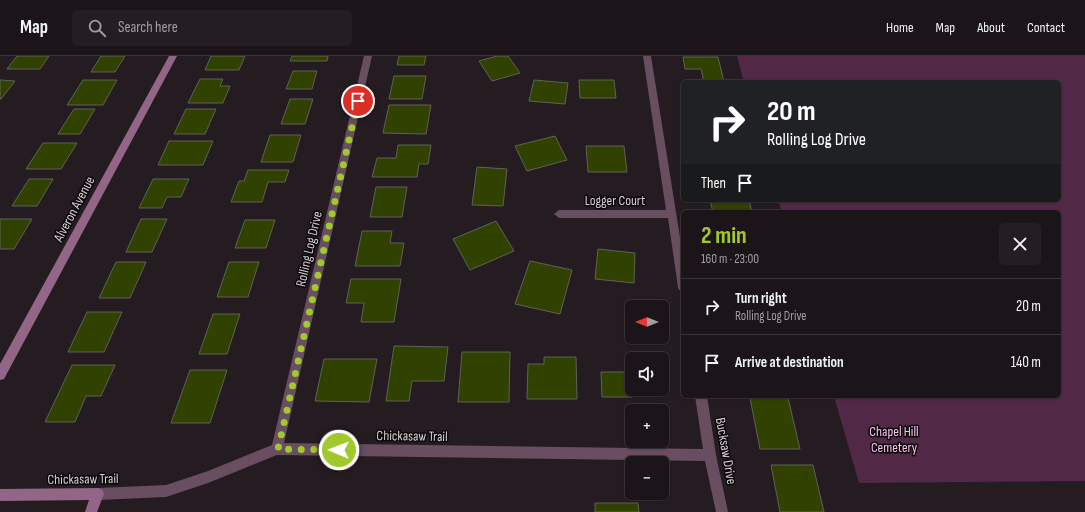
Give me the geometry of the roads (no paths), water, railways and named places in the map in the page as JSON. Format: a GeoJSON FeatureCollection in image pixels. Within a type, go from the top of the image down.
{"type":"FeatureCollection","features":[{"type":"Feature","properties":{"kind":"street","name":"Alveron Avenue"},"geometry":{"type":"LineString","coordinates":[[0,375],[173,56]]}},
{"type":"Feature","properties":{"kind":"street","name":"Rolling Log Drive"},"geometry":{"type":"LineString","coordinates":[[278,449],[368,56]]}},
{"type":"Feature","properties":{"kind":"street"},"geometry":{"type":"LineString","coordinates":[[647,56],[681,275]]}},
{"type":"Feature","properties":{"kind":"street","name":"Logger Court"},"geometry":{"type":"LineString","coordinates":[[559,214],[671,214]]}},
{"type":"Feature","properties":{"kind":"street","name":"Bucksaw Drive"},"geometry":{"type":"LineString","coordinates":[[701,398],[710,455],[722,512]]}},
{"type":"Feature","properties":{"kind":"street","name":"Chickasaw Trail"},"geometry":{"type":"LineString","coordinates":[[0,495],[98,494],[166,491],[208,477],[278,449],[710,455]]}},
{"type":"Feature","properties":{"kind":"street"},"geometry":{"type":"LineString","coordinates":[[91,512],[98,494]]}},
{"type":"Feature","properties":{"kind":"park label","name":"Chapel Hill Cemetery"},"geometry":{"type":"Point","coordinates":[894,440]}}]}
